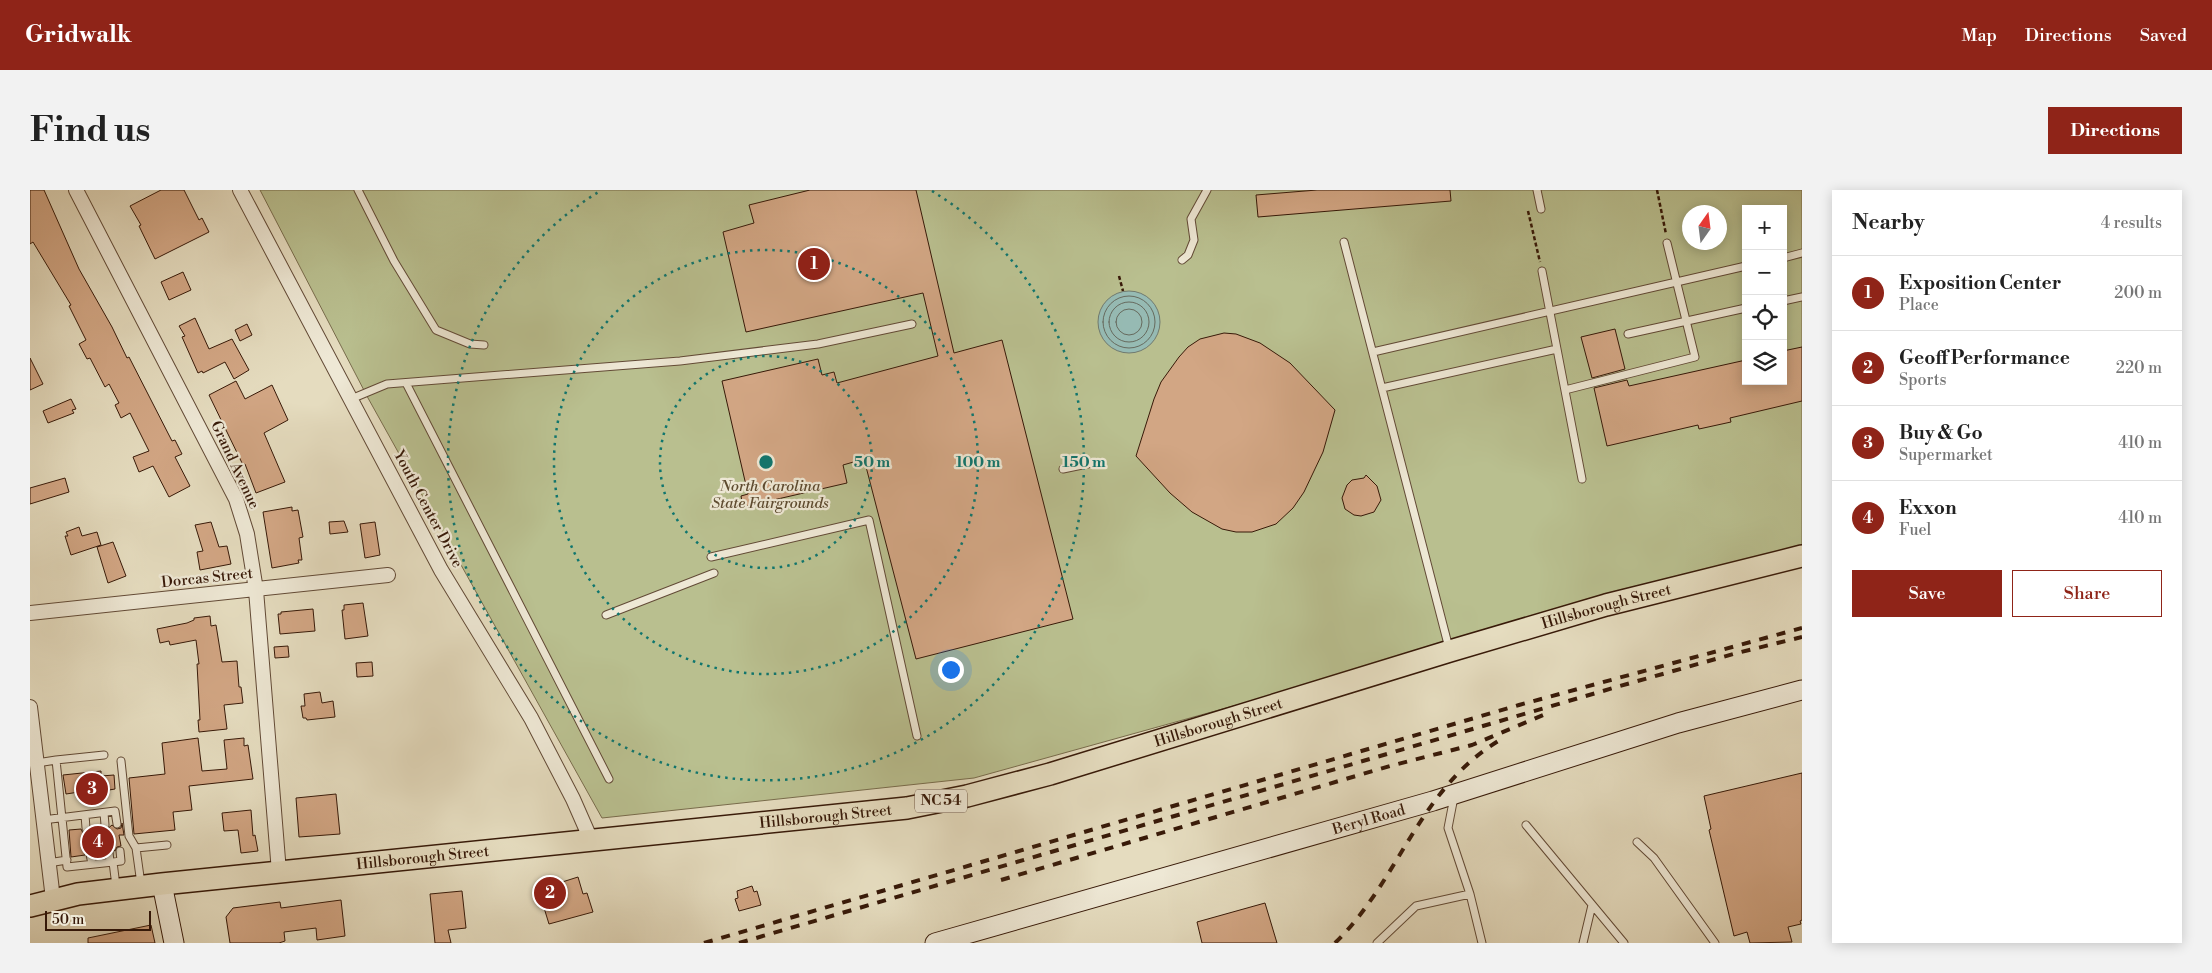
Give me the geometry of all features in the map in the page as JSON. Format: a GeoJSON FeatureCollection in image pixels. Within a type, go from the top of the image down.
{"type":"FeatureCollection","features":[{"type":"Feature","properties":{"kind":"main road","name":"Hillsborough Street"},"geometry":{"type":"LineString","coordinates":[[30,906],[53,899],[141,886],[883,811],[967,796],[1050,774],[1450,651],[1606,606],[1802,556]]}},
{"type":"Feature","properties":{"kind":"street","name":"Grand Avenue"},"geometry":{"type":"LineString","coordinates":[[76,190],[236,499],[247,534],[256,590],[279,872]]}},
{"type":"Feature","properties":{"kind":"street","name":"Youth Center Drive"},"geometry":{"type":"LineString","coordinates":[[240,190],[441,570],[531,718],[573,799],[591,840]]}},
{"type":"Feature","properties":{"kind":"street","name":"Dorcas Street"},"geometry":{"type":"LineString","coordinates":[[30,613],[388,575]]}},
{"type":"Feature","properties":{"kind":"street","name":"Beryl Road"},"geometry":{"type":"LineString","coordinates":[[935,943],[1454,794],[1678,723],[1802,690]]}},
{"type":"Feature","properties":{"kind":"street"},"geometry":{"type":"LineString","coordinates":[[30,707],[53,899]]}},
{"type":"Feature","properties":{"kind":"street"},"geometry":{"type":"LineString","coordinates":[[162,884],[174,943]]}},
{"type":"Feature","properties":{"kind":"street","name":"NC 54"},"geometry":{"type":"LineString","coordinates":[[30,900],[53,899]]}},
{"type":"Feature","properties":{"kind":"lane"},"geometry":{"type":"LineString","coordinates":[[358,190],[394,261],[436,330],[470,344],[484,345]]}},
{"type":"Feature","properties":{"kind":"lane"},"geometry":{"type":"LineString","coordinates":[[1182,260],[1188,255],[1194,240],[1191,219],[1207,190]]}},
{"type":"Feature","properties":{"kind":"lane"},"geometry":{"type":"LineString","coordinates":[[1538,190],[1541,209]]}},
{"type":"Feature","properties":{"kind":"lane"},"geometry":{"type":"LineString","coordinates":[[1344,242],[1450,651]]}},
{"type":"Feature","properties":{"kind":"lane"},"geometry":{"type":"LineString","coordinates":[[1565,390],[1695,357],[1668,243]]}},
{"type":"Feature","properties":{"kind":"lane"},"geometry":{"type":"LineString","coordinates":[[1787,257],[1802,253]]}},
{"type":"Feature","properties":{"kind":"lane"},"geometry":{"type":"LineString","coordinates":[[1373,352],[1742,267]]}},
{"type":"Feature","properties":{"kind":"lane"},"geometry":{"type":"LineString","coordinates":[[1542,271],[1582,479]]}},
{"type":"Feature","properties":{"kind":"lane"},"geometry":{"type":"LineString","coordinates":[[1787,300],[1802,297]]}},
{"type":"Feature","properties":{"kind":"lane"},"geometry":{"type":"LineString","coordinates":[[1628,334],[1742,309]]}},
{"type":"Feature","properties":{"kind":"lane"},"geometry":{"type":"LineString","coordinates":[[351,399],[387,384],[680,362],[818,344],[912,324]]}},
{"type":"Feature","properties":{"kind":"lane"},"geometry":{"type":"LineString","coordinates":[[1382,388],[1557,349]]}},
{"type":"Feature","properties":{"kind":"lane"},"geometry":{"type":"LineString","coordinates":[[406,383],[609,779]]}},
{"type":"Feature","properties":{"kind":"lane"},"geometry":{"type":"LineString","coordinates":[[1063,469],[1092,463]]}},
{"type":"Feature","properties":{"kind":"lane"},"geometry":{"type":"LineString","coordinates":[[711,557],[869,520],[917,736]]}},
{"type":"Feature","properties":{"kind":"lane"},"geometry":{"type":"LineString","coordinates":[[606,615],[714,573]]}},
{"type":"Feature","properties":{"kind":"lane"},"geometry":{"type":"LineString","coordinates":[[36,763],[104,755]]}},
{"type":"Feature","properties":{"kind":"lane"},"geometry":{"type":"LineString","coordinates":[[56,760],[67,867],[121,861],[120,850]]}},
{"type":"Feature","properties":{"kind":"lane"},"geometry":{"type":"LineString","coordinates":[[121,761],[128,836],[136,848],[141,886]]}},
{"type":"Feature","properties":{"kind":"lane"},"geometry":{"type":"LineString","coordinates":[[1454,794],[1448,828],[1470,894],[1482,943]]}},
{"type":"Feature","properties":{"kind":"lane"},"geometry":{"type":"LineString","coordinates":[[43,820],[116,812],[117,824]]}},
{"type":"Feature","properties":{"kind":"lane"},"geometry":{"type":"LineString","coordinates":[[104,813],[105,826]]}},
{"type":"Feature","properties":{"kind":"lane"},"geometry":{"type":"LineString","coordinates":[[85,815],[86,828]]}},
{"type":"Feature","properties":{"kind":"lane"},"geometry":{"type":"LineString","coordinates":[[1526,825],[1624,943]]}},
{"type":"Feature","properties":{"kind":"lane"},"geometry":{"type":"LineString","coordinates":[[1637,842],[1654,858],[1715,943]]}},
{"type":"Feature","properties":{"kind":"lane"},"geometry":{"type":"LineString","coordinates":[[136,848],[167,845]]}},
{"type":"Feature","properties":{"kind":"lane"},"geometry":{"type":"LineString","coordinates":[[108,852],[117,889]]}},
{"type":"Feature","properties":{"kind":"lane"},"geometry":{"type":"LineString","coordinates":[[90,854],[92,864]]}},
{"type":"Feature","properties":{"kind":"lane"},"geometry":{"type":"LineString","coordinates":[[48,863],[66,860]]}},
{"type":"Feature","properties":{"kind":"lane"},"geometry":{"type":"LineString","coordinates":[[1377,943],[1416,906],[1470,894]]}},
{"type":"Feature","properties":{"kind":"lane"},"geometry":{"type":"LineString","coordinates":[[1583,943],[1592,905]]}},
{"type":"Feature","properties":{"kind":"path"},"geometry":{"type":"LineString","coordinates":[[1657,190],[1668,243]]}},
{"type":"Feature","properties":{"kind":"path"},"geometry":{"type":"LineString","coordinates":[[1528,212],[1542,271]]}},
{"type":"Feature","properties":{"kind":"path"},"geometry":{"type":"LineString","coordinates":[[1119,276],[1123,291]]}},
{"type":"Feature","properties":{"kind":"green space","name":"North Carolina State Fairgrounds"},"geometry":{"type":"Polygon","coordinates":[[[260,190],[1802,190],[1802,548],[974,778],[602,818],[368,398],[260,190]]]}},
{"type":"Feature","properties":{"kind":"water"},"geometry":{"type":"Polygon","coordinates":[[[1123,291],[1135,291],[1151,300],[1158,310],[1160,322],[1158,334],[1151,344],[1135,353],[1123,353],[1112,348],[1103,339],[1098,328],[1098,316],[1103,305],[1112,296],[1123,291]]]}},
{"type":"Feature","properties":{"kind":"building"},"geometry":{"type":"Polygon","coordinates":[[[30,190],[44,190],[79,269],[112,327],[127,358],[129,357],[172,441],[175,440],[182,454],[175,457],[190,486],[169,497],[153,466],[139,472],[133,457],[149,451],[130,413],[121,418],[115,405],[119,403],[109,384],[105,387],[90,358],[87,359],[79,344],[86,340],[69,306],[71,305],[33,242],[30,244],[30,190]]]}},
{"type":"Feature","properties":{"kind":"building"},"geometry":{"type":"Polygon","coordinates":[[[161,190],[184,190],[199,220],[202,218],[209,232],[155,259],[139,226],[141,225],[130,206],[161,190]]]}},
{"type":"Feature","properties":{"kind":"building"},"geometry":{"type":"Polygon","coordinates":[[[810,190],[916,190],[954,353],[1002,340],[1073,619],[916,659],[864,459],[843,465],[847,483],[743,507],[741,496],[748,494],[722,381],[818,359],[822,375],[834,372],[837,383],[938,356],[923,293],[746,332],[723,232],[754,223],[749,205],[810,190]]]}},
{"type":"Feature","properties":{"kind":"building"},"geometry":{"type":"Polygon","coordinates":[[[1317,190],[1450,190],[1451,201],[1258,217],[1256,195],[1317,190]]]}},
{"type":"Feature","properties":{"kind":"building"},"geometry":{"type":"Polygon","coordinates":[[[183,272],[191,290],[169,300],[161,282],[183,272]]]}},
{"type":"Feature","properties":{"kind":"building"},"geometry":{"type":"Polygon","coordinates":[[[195,318],[209,349],[232,339],[249,370],[234,379],[225,362],[203,373],[202,371],[198,373],[182,337],[185,336],[179,326],[195,318]]]}},
{"type":"Feature","properties":{"kind":"building"},"geometry":{"type":"Polygon","coordinates":[[[247,324],[252,335],[240,341],[235,330],[247,324]]]}},
{"type":"Feature","properties":{"kind":"building"},"geometry":{"type":"Polygon","coordinates":[[[1615,329],[1625,369],[1592,378],[1581,337],[1615,329]]]}},
{"type":"Feature","properties":{"kind":"building"},"geometry":{"type":"Polygon","coordinates":[[[1224,333],[1236,334],[1260,343],[1290,363],[1335,410],[1323,452],[1304,492],[1293,508],[1276,524],[1252,532],[1236,532],[1222,529],[1192,512],[1170,493],[1136,456],[1161,382],[1188,347],[1200,339],[1224,333]]]}},
{"type":"Feature","properties":{"kind":"building"},"geometry":{"type":"Polygon","coordinates":[[[1802,347],[1802,401],[1730,418],[1731,422],[1699,429],[1698,425],[1607,446],[1594,388],[1627,380],[1629,386],[1742,361],[1742,385],[1787,385],[1787,350],[1802,347]]]}},
{"type":"Feature","properties":{"kind":"building"},"geometry":{"type":"Polygon","coordinates":[[[30,358],[43,384],[30,390],[30,358]]]}},
{"type":"Feature","properties":{"kind":"building"},"geometry":{"type":"Polygon","coordinates":[[[236,381],[245,399],[272,385],[288,420],[264,433],[285,482],[256,493],[245,464],[243,465],[209,395],[236,381]]]}},
{"type":"Feature","properties":{"kind":"building"},"geometry":{"type":"Polygon","coordinates":[[[71,399],[76,409],[72,410],[74,413],[48,423],[43,411],[71,399]]]}},
{"type":"Feature","properties":{"kind":"building"},"geometry":{"type":"Polygon","coordinates":[[[1366,475],[1377,486],[1381,500],[1374,512],[1361,516],[1354,515],[1345,509],[1342,498],[1347,485],[1352,480],[1364,478],[1366,475]]]}},
{"type":"Feature","properties":{"kind":"building"},"geometry":{"type":"Polygon","coordinates":[[[65,478],[69,492],[30,504],[30,488],[65,478]]]}},
{"type":"Feature","properties":{"kind":"building"},"geometry":{"type":"Polygon","coordinates":[[[292,507],[292,511],[298,510],[303,537],[299,538],[302,560],[298,560],[299,563],[272,568],[263,512],[292,507]]]}},
{"type":"Feature","properties":{"kind":"building"},"geometry":{"type":"Polygon","coordinates":[[[344,521],[348,532],[330,534],[329,522],[344,521]]]}},
{"type":"Feature","properties":{"kind":"building"},"geometry":{"type":"Polygon","coordinates":[[[211,522],[219,547],[227,546],[231,564],[200,570],[197,552],[203,551],[195,525],[211,522]]]}},
{"type":"Feature","properties":{"kind":"building"},"geometry":{"type":"Polygon","coordinates":[[[375,522],[380,555],[365,558],[360,524],[375,522]]]}},
{"type":"Feature","properties":{"kind":"building"},"geometry":{"type":"Polygon","coordinates":[[[79,527],[82,536],[97,532],[101,545],[71,555],[65,536],[68,536],[66,532],[79,527]]]}},
{"type":"Feature","properties":{"kind":"building"},"geometry":{"type":"Polygon","coordinates":[[[113,542],[126,576],[108,583],[97,547],[113,542]]]}},
{"type":"Feature","properties":{"kind":"building"},"geometry":{"type":"Polygon","coordinates":[[[363,603],[368,636],[345,639],[342,610],[344,610],[344,605],[363,603]]]}},
{"type":"Feature","properties":{"kind":"building"},"geometry":{"type":"Polygon","coordinates":[[[313,609],[315,631],[280,634],[278,614],[281,614],[281,612],[313,609]]]}},
{"type":"Feature","properties":{"kind":"building"},"geometry":{"type":"Polygon","coordinates":[[[210,616],[211,626],[216,625],[222,662],[237,661],[239,687],[241,687],[243,703],[224,705],[227,729],[199,732],[197,664],[199,664],[196,640],[170,645],[169,641],[160,643],[157,629],[187,623],[194,620],[194,618],[210,616]]]}},
{"type":"Feature","properties":{"kind":"building"},"geometry":{"type":"Polygon","coordinates":[[[288,646],[289,657],[275,658],[274,647],[288,646]]]}},
{"type":"Feature","properties":{"kind":"building"},"geometry":{"type":"Polygon","coordinates":[[[372,662],[373,676],[357,677],[356,663],[372,662]]]}},
{"type":"Feature","properties":{"kind":"building"},"geometry":{"type":"Polygon","coordinates":[[[320,692],[322,703],[333,701],[335,717],[307,720],[303,718],[301,706],[305,706],[304,694],[320,692]]]}},
{"type":"Feature","properties":{"kind":"building"},"geometry":{"type":"Polygon","coordinates":[[[198,738],[202,771],[227,769],[224,740],[244,738],[244,746],[248,745],[253,779],[189,786],[192,810],[173,812],[175,830],[134,834],[129,778],[165,774],[162,743],[198,738]]]}},
{"type":"Feature","properties":{"kind":"building"},"geometry":{"type":"Polygon","coordinates":[[[101,771],[101,776],[114,775],[115,789],[79,795],[79,792],[66,794],[63,775],[101,771]]]}},
{"type":"Feature","properties":{"kind":"building"},"geometry":{"type":"Polygon","coordinates":[[[1802,773],[1801,924],[1788,927],[1792,942],[1750,943],[1747,932],[1734,936],[1709,830],[1711,829],[1704,796],[1802,773]]]}},
{"type":"Feature","properties":{"kind":"building"},"geometry":{"type":"Polygon","coordinates":[[[336,794],[340,834],[299,837],[296,798],[336,794]]]}},
{"type":"Feature","properties":{"kind":"building"},"geometry":{"type":"Polygon","coordinates":[[[251,810],[253,836],[255,835],[258,851],[241,853],[238,830],[224,831],[222,813],[251,810]]]}},
{"type":"Feature","properties":{"kind":"building"},"geometry":{"type":"Polygon","coordinates":[[[122,823],[124,835],[119,835],[121,846],[117,847],[115,851],[108,847],[104,853],[95,854],[94,850],[89,849],[86,850],[85,855],[71,857],[69,830],[81,829],[83,833],[87,833],[91,827],[100,826],[106,830],[112,825],[117,829],[121,828],[122,823]]]}},
{"type":"Feature","properties":{"kind":"building"},"geometry":{"type":"Polygon","coordinates":[[[578,877],[583,894],[587,893],[593,912],[549,924],[537,885],[558,879],[559,883],[578,877]]]}},
{"type":"Feature","properties":{"kind":"building"},"geometry":{"type":"Polygon","coordinates":[[[752,886],[754,892],[757,891],[761,905],[739,911],[735,899],[738,898],[737,891],[752,886]]]}},
{"type":"Feature","properties":{"kind":"building"},"geometry":{"type":"Polygon","coordinates":[[[462,891],[466,928],[448,930],[451,943],[435,943],[430,894],[462,891]]]}},
{"type":"Feature","properties":{"kind":"building"},"geometry":{"type":"Polygon","coordinates":[[[341,900],[345,936],[317,940],[316,928],[284,932],[285,941],[279,943],[230,943],[226,917],[233,908],[280,902],[281,908],[341,900]]]}},
{"type":"Feature","properties":{"kind":"building"},"geometry":{"type":"Polygon","coordinates":[[[1265,903],[1277,943],[1202,943],[1197,922],[1265,903]]]}},
{"type":"Feature","properties":{"kind":"building"},"geometry":{"type":"Polygon","coordinates":[[[151,925],[155,943],[88,943],[88,938],[151,925]]]}},
{"type":"Feature","properties":{"kind":"railway"},"geometry":{"type":"LineString","coordinates":[[704,943],[1519,705],[1802,628]]}},
{"type":"Feature","properties":{"kind":"railway"},"geometry":{"type":"LineString","coordinates":[[739,943],[1620,686],[1802,637]]}},
{"type":"Feature","properties":{"kind":"railway"},"geometry":{"type":"LineString","coordinates":[[1001,880],[1390,766],[1472,745],[1548,713]]}},
{"type":"Feature","properties":{"kind":"railway"},"geometry":{"type":"LineString","coordinates":[[1335,943],[1358,918],[1412,834],[1451,780],[1476,757],[1505,737]]}},
{"type":"Feature","properties":{"kind":"place","name":"Exposition Center"},"geometry":{"type":"Point","coordinates":[814,264]}},
{"type":"Feature","properties":{"kind":"place","name":"Buy & Go"},"geometry":{"type":"Point","coordinates":[92,789]}},
{"type":"Feature","properties":{"kind":"place","name":"Exxon"},"geometry":{"type":"Point","coordinates":[98,842]}},
{"type":"Feature","properties":{"kind":"place","name":"Geoff Performance"},"geometry":{"type":"Point","coordinates":[550,893]}}]}
